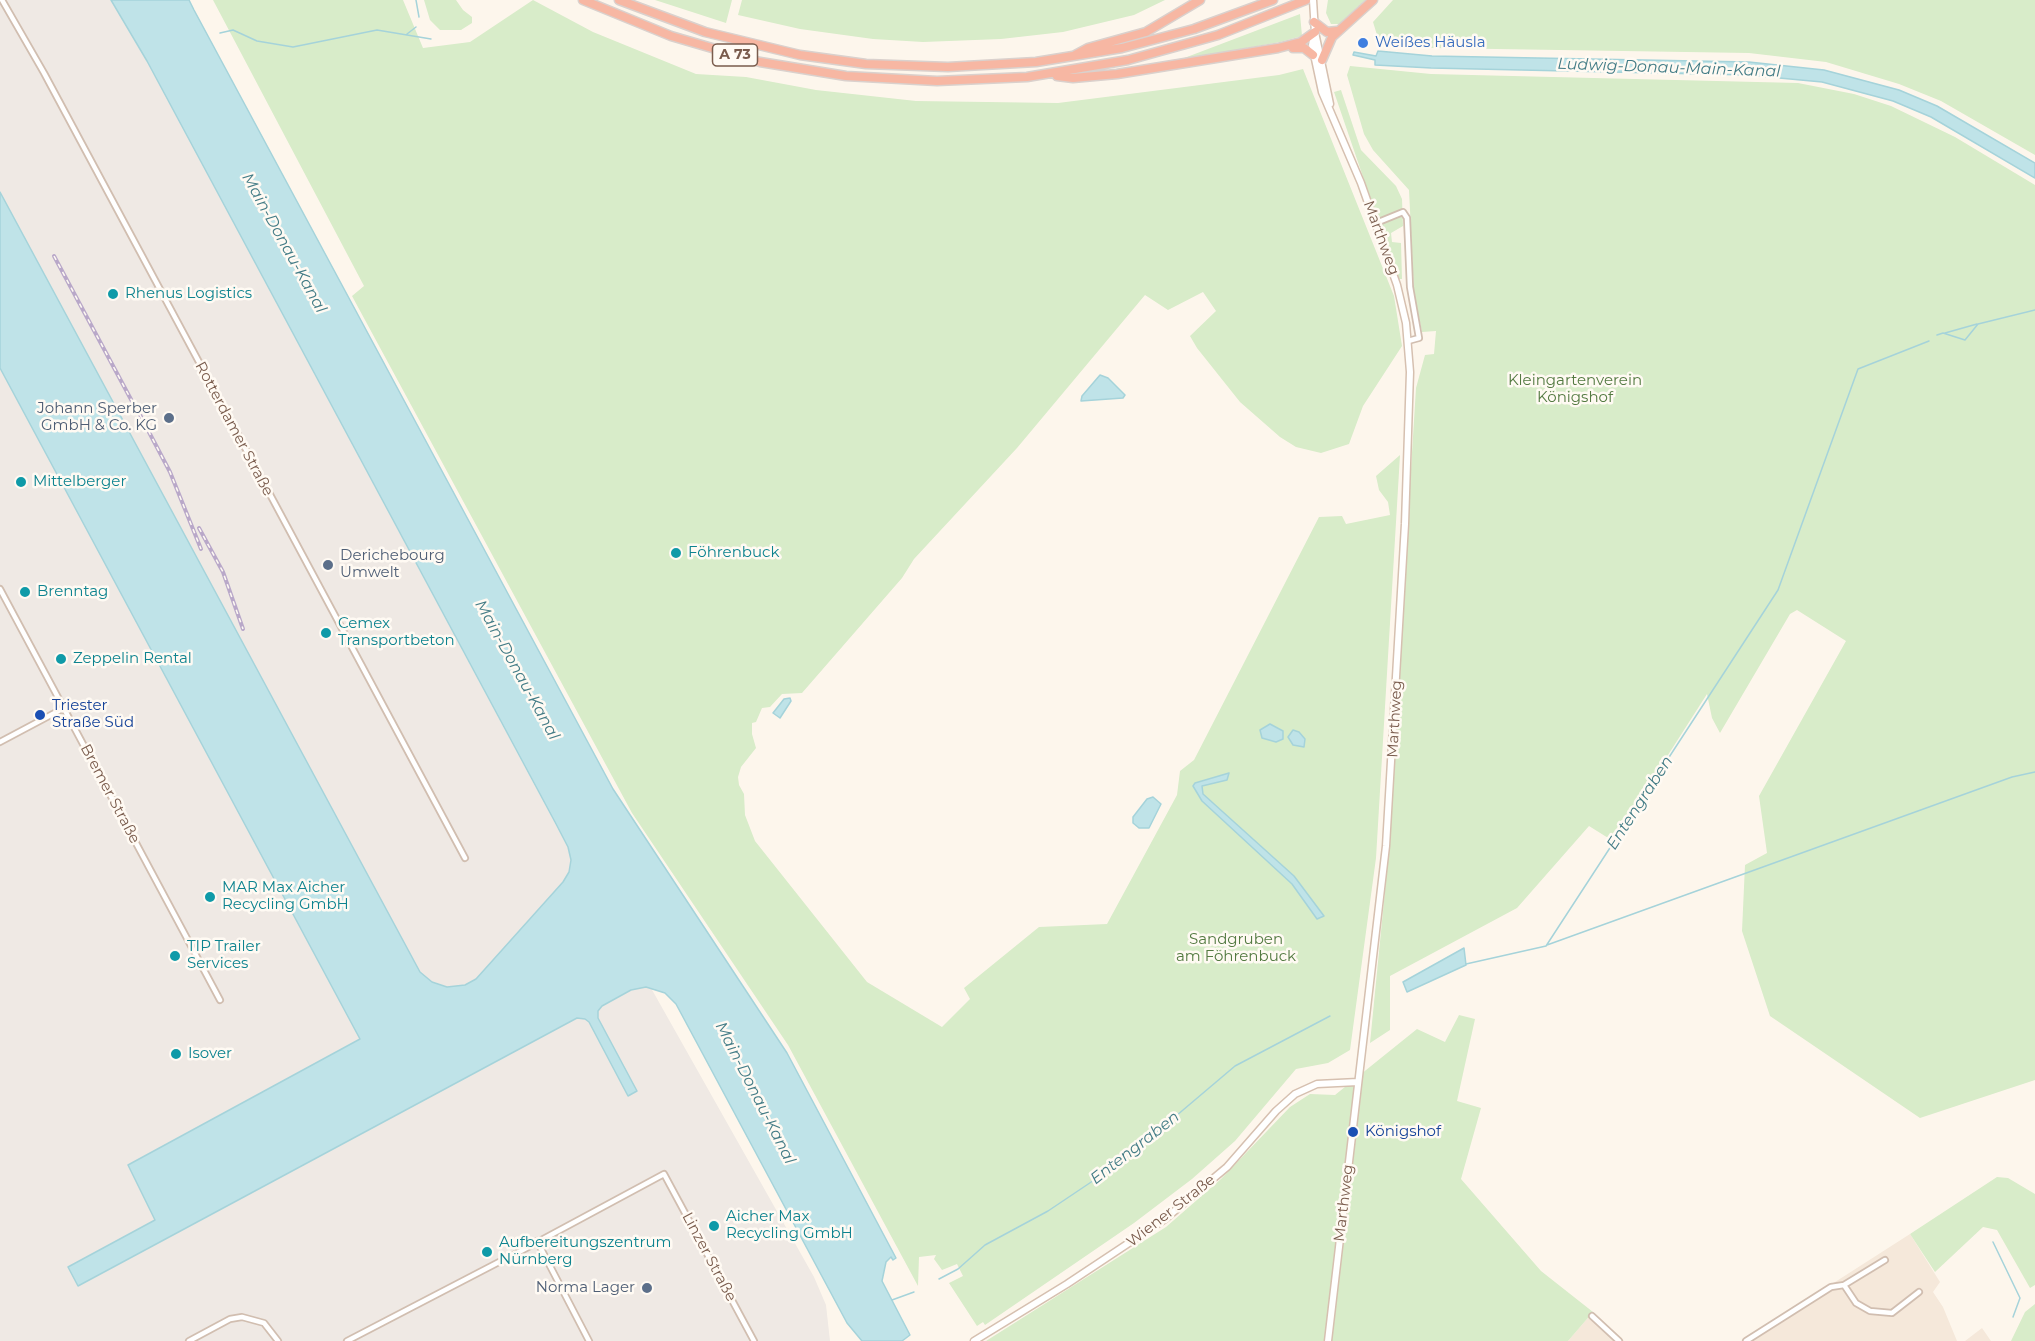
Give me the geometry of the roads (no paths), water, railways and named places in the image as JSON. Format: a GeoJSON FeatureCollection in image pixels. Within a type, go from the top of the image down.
{"type":"FeatureCollection","features":[{"type":"Feature","properties":{"kind":"highway","name":"A 73"},"geometry":{"type":"LineString","coordinates":[[583,0],[644,26],[700,46],[760,62],[818,73],[938,81],[1047,74],[1115,63],[1189,45],[1306,0]]}},
{"type":"Feature","properties":{"kind":"highway","name":"A 73"},"geometry":{"type":"LineString","coordinates":[[619,0],[675,22],[726,38],[800,55],[894,66],[971,67],[1068,58],[1174,35],[1273,0]]}},
{"type":"Feature","properties":{"kind":"highway","name":"A 73"},"geometry":{"type":"LineString","coordinates":[[1068,58],[1088,48],[1146,32],[1200,0]]}},
{"type":"Feature","properties":{"kind":"highway"},"geometry":{"type":"LineString","coordinates":[[1320,64],[1328,43],[1372,0]]}},
{"type":"Feature","properties":{"kind":"highway"},"geometry":{"type":"LineString","coordinates":[[1314,22],[1327,32],[1340,29]]}},
{"type":"Feature","properties":{"kind":"highway"},"geometry":{"type":"LineString","coordinates":[[1047,74],[1073,78],[1117,74],[1278,48],[1301,42],[1315,32]]}},
{"type":"Feature","properties":{"kind":"highway"},"geometry":{"type":"LineString","coordinates":[[1278,48],[1304,48],[1313,54]]}},
{"type":"Feature","properties":{"kind":"main road","name":"Marthweg"},"geometry":{"type":"LineString","coordinates":[[1313,4],[1322,78],[1397,285],[1408,341],[1410,423],[1392,771],[1383,878],[1328,1341]]}},
{"type":"Feature","properties":{"kind":"main road","name":"Marthweg"},"geometry":{"type":"LineString","coordinates":[[1315,32],[1312,45],[1313,54],[1320,64]]}},
{"type":"Feature","properties":{"kind":"main road","name":"Wiener Straße"},"geometry":{"type":"LineString","coordinates":[[974,1341],[1067,1284],[1165,1219],[1227,1167],[1276,1111],[1296,1094],[1317,1084],[1358,1082]]}},
{"type":"Feature","properties":{"kind":"street","name":"Rotterdamer Straße"},"geometry":{"type":"LineString","coordinates":[[2,0],[44,73],[465,858]]}},
{"type":"Feature","properties":{"kind":"street"},"geometry":{"type":"LineString","coordinates":[[1376,223],[1403,213],[1407,218],[1410,287],[1419,338],[1408,341]]}},
{"type":"Feature","properties":{"kind":"street","name":"Bremer Straße"},"geometry":{"type":"LineString","coordinates":[[0,589],[220,1000]]}},
{"type":"Feature","properties":{"kind":"street"},"geometry":{"type":"LineString","coordinates":[[0,742],[64,708]]}},
{"type":"Feature","properties":{"kind":"street","name":"Linzer Straße"},"geometry":{"type":"LineString","coordinates":[[537,1241],[664,1174],[754,1341]]}},
{"type":"Feature","properties":{"kind":"street"},"geometry":{"type":"LineString","coordinates":[[506,1259],[537,1241],[590,1341]]}},
{"type":"Feature","properties":{"kind":"street"},"geometry":{"type":"LineString","coordinates":[[1746,1341],[1831,1287],[1844,1285],[1885,1260]]}},
{"type":"Feature","properties":{"kind":"street"},"geometry":{"type":"LineString","coordinates":[[346,1341],[499,1262]]}},
{"type":"Feature","properties":{"kind":"street"},"geometry":{"type":"LineString","coordinates":[[1844,1285],[1856,1303],[1869,1311],[1893,1313],[1919,1292]]}},
{"type":"Feature","properties":{"kind":"street"},"geometry":{"type":"LineString","coordinates":[[1592,1316],[1619,1341]]}},
{"type":"Feature","properties":{"kind":"street"},"geometry":{"type":"LineString","coordinates":[[189,1341],[231,1319],[242,1317],[264,1323],[278,1341]]}},
{"type":"Feature","properties":{"kind":"water","name":"Main-Donau-Kanal"},"geometry":{"type":"Polygon","coordinates":[[[111,0],[189,0],[613,789],[787,1053],[896,1258],[893,1260],[891,1257],[886,1262],[882,1281],[910,1335],[902,1341],[862,1341],[847,1323],[676,1004],[665,993],[646,987],[631,990],[602,1006],[598,1011],[598,1018],[637,1091],[628,1096],[589,1022],[577,1018],[78,1286],[68,1267],[155,1220],[128,1165],[360,1039],[0,368],[0,192],[420,972],[432,982],[447,987],[465,985],[476,979],[563,882],[569,872],[571,860],[568,847],[555,822],[147,61],[111,0]]]}},
{"type":"Feature","properties":{"kind":"water","name":"Ludwig-Donau-Main-Kanal"},"geometry":{"type":"Polygon","coordinates":[[[1378,51],[1432,56],[1749,62],[1824,70],[1899,90],[1937,106],[2035,163],[2035,178],[1931,117],[1893,101],[1822,82],[1747,75],[1375,65],[1375,60],[1353,55],[1354,52],[1376,56],[1378,51]]]}},
{"type":"Feature","properties":{"kind":"water"},"geometry":{"type":"Polygon","coordinates":[[[1100,375],[1108,378],[1125,395],[1123,398],[1081,401],[1082,396],[1100,375]]]}},
{"type":"Feature","properties":{"kind":"water"},"geometry":{"type":"Polygon","coordinates":[[[790,698],[791,701],[780,718],[773,713],[784,699],[790,698]]]}},
{"type":"Feature","properties":{"kind":"water"},"geometry":{"type":"Polygon","coordinates":[[[1270,724],[1283,731],[1283,739],[1276,742],[1262,738],[1260,730],[1270,724]]]}},
{"type":"Feature","properties":{"kind":"water"},"geometry":{"type":"Polygon","coordinates":[[[1293,730],[1299,732],[1305,739],[1304,747],[1293,745],[1288,737],[1293,730]]]}},
{"type":"Feature","properties":{"kind":"water"},"geometry":{"type":"Polygon","coordinates":[[[1229,773],[1227,780],[1202,786],[1203,794],[1294,876],[1324,916],[1317,919],[1292,884],[1202,801],[1193,786],[1195,783],[1229,773]]]}},
{"type":"Feature","properties":{"kind":"water"},"geometry":{"type":"Polygon","coordinates":[[[1153,797],[1161,804],[1149,828],[1139,828],[1133,823],[1133,817],[1147,799],[1153,797]]]}},
{"type":"Feature","properties":{"kind":"water"},"geometry":{"type":"Polygon","coordinates":[[[1464,948],[1466,965],[1407,992],[1403,982],[1464,948]]]}},
{"type":"Feature","properties":{"kind":"waterway"},"geometry":{"type":"LineString","coordinates":[[416,0],[419,17]]}},
{"type":"Feature","properties":{"kind":"waterway"},"geometry":{"type":"LineString","coordinates":[[407,34],[416,27]]}},
{"type":"Feature","properties":{"kind":"waterway"},"geometry":{"type":"LineString","coordinates":[[220,33],[233,30],[257,41],[293,47],[377,30],[431,39]]}},
{"type":"Feature","properties":{"kind":"waterway"},"geometry":{"type":"LineString","coordinates":[[1937,335],[1943,333],[1965,340],[1978,324],[2035,310]]}},
{"type":"Feature","properties":{"kind":"waterway"},"geometry":{"type":"LineString","coordinates":[[1945,333],[1977,324]]}},
{"type":"Feature","properties":{"kind":"waterway","name":"Entengraben"},"geometry":{"type":"LineString","coordinates":[[1466,964],[1546,946],[1778,590],[1858,369],[1929,341]]}},
{"type":"Feature","properties":{"kind":"waterway"},"geometry":{"type":"LineString","coordinates":[[1547,945],[2012,777],[2035,772]]}},
{"type":"Feature","properties":{"kind":"waterway","name":"Entengraben"},"geometry":{"type":"LineString","coordinates":[[939,1279],[958,1269],[985,1245],[1048,1211],[1124,1160],[1235,1066],[1330,1016]]}},
{"type":"Feature","properties":{"kind":"waterway"},"geometry":{"type":"LineString","coordinates":[[1993,1242],[2020,1298],[2013,1317]]}},
{"type":"Feature","properties":{"kind":"waterway","name":"Entengraben"},"geometry":{"type":"LineString","coordinates":[[892,1300],[914,1292]]}},
{"type":"Feature","properties":{"kind":"railway"},"geometry":{"type":"LineString","coordinates":[[54,256],[134,405]]}},
{"type":"Feature","properties":{"kind":"railway"},"geometry":{"type":"LineString","coordinates":[[140,415],[170,472],[201,549]]}},
{"type":"Feature","properties":{"kind":"railway"},"geometry":{"type":"LineString","coordinates":[[199,528],[223,572],[243,629]]}},
{"type":"Feature","properties":{"kind":"place","name":"Weißes Häusla"},"geometry":{"type":"Point","coordinates":[1363,43]}},
{"type":"Feature","properties":{"kind":"place","name":"Rhenus Logistics"},"geometry":{"type":"Point","coordinates":[113,294]}},
{"type":"Feature","properties":{"kind":"place","name":"Johann Sperber GmbH & Co. KG"},"geometry":{"type":"Point","coordinates":[169,418]}},
{"type":"Feature","properties":{"kind":"place","name":"Mittelberger"},"geometry":{"type":"Point","coordinates":[21,482]}},
{"type":"Feature","properties":{"kind":"place","name":"Föhrenbuck"},"geometry":{"type":"Point","coordinates":[676,553]}},
{"type":"Feature","properties":{"kind":"place","name":"Derichebourg Umwelt"},"geometry":{"type":"Point","coordinates":[328,565]}},
{"type":"Feature","properties":{"kind":"place","name":"Brenntag"},"geometry":{"type":"Point","coordinates":[25,592]}},
{"type":"Feature","properties":{"kind":"place","name":"Cemex Transportbeton"},"geometry":{"type":"Point","coordinates":[326,633]}},
{"type":"Feature","properties":{"kind":"place","name":"Zeppelin Rental"},"geometry":{"type":"Point","coordinates":[61,659]}},
{"type":"Feature","properties":{"kind":"place","name":"Triester Straße Süd"},"geometry":{"type":"Point","coordinates":[40,715]}},
{"type":"Feature","properties":{"kind":"place","name":"MAR Max Aicher Recycling GmbH"},"geometry":{"type":"Point","coordinates":[210,897]}},
{"type":"Feature","properties":{"kind":"place","name":"TIP Trailer Services"},"geometry":{"type":"Point","coordinates":[175,956]}},
{"type":"Feature","properties":{"kind":"place","name":"Isover"},"geometry":{"type":"Point","coordinates":[176,1054]}},
{"type":"Feature","properties":{"kind":"place","name":"Königshof"},"geometry":{"type":"Point","coordinates":[1353,1132]}},
{"type":"Feature","properties":{"kind":"place","name":"Aicher Max Recycling GmbH"},"geometry":{"type":"Point","coordinates":[714,1226]}},
{"type":"Feature","properties":{"kind":"place","name":"Aufbereitungszentrum Nürnberg"},"geometry":{"type":"Point","coordinates":[487,1252]}},
{"type":"Feature","properties":{"kind":"place","name":"Norma Lager"},"geometry":{"type":"Point","coordinates":[647,1288]}},
{"type":"Feature","properties":{"kind":"park label","name":"Kleingartenverein Königshof"},"geometry":{"type":"Point","coordinates":[1575,390]}},
{"type":"Feature","properties":{"kind":"park label","name":"Sandgruben am Föhrenbuck"},"geometry":{"type":"Point","coordinates":[1236,948]}}]}
